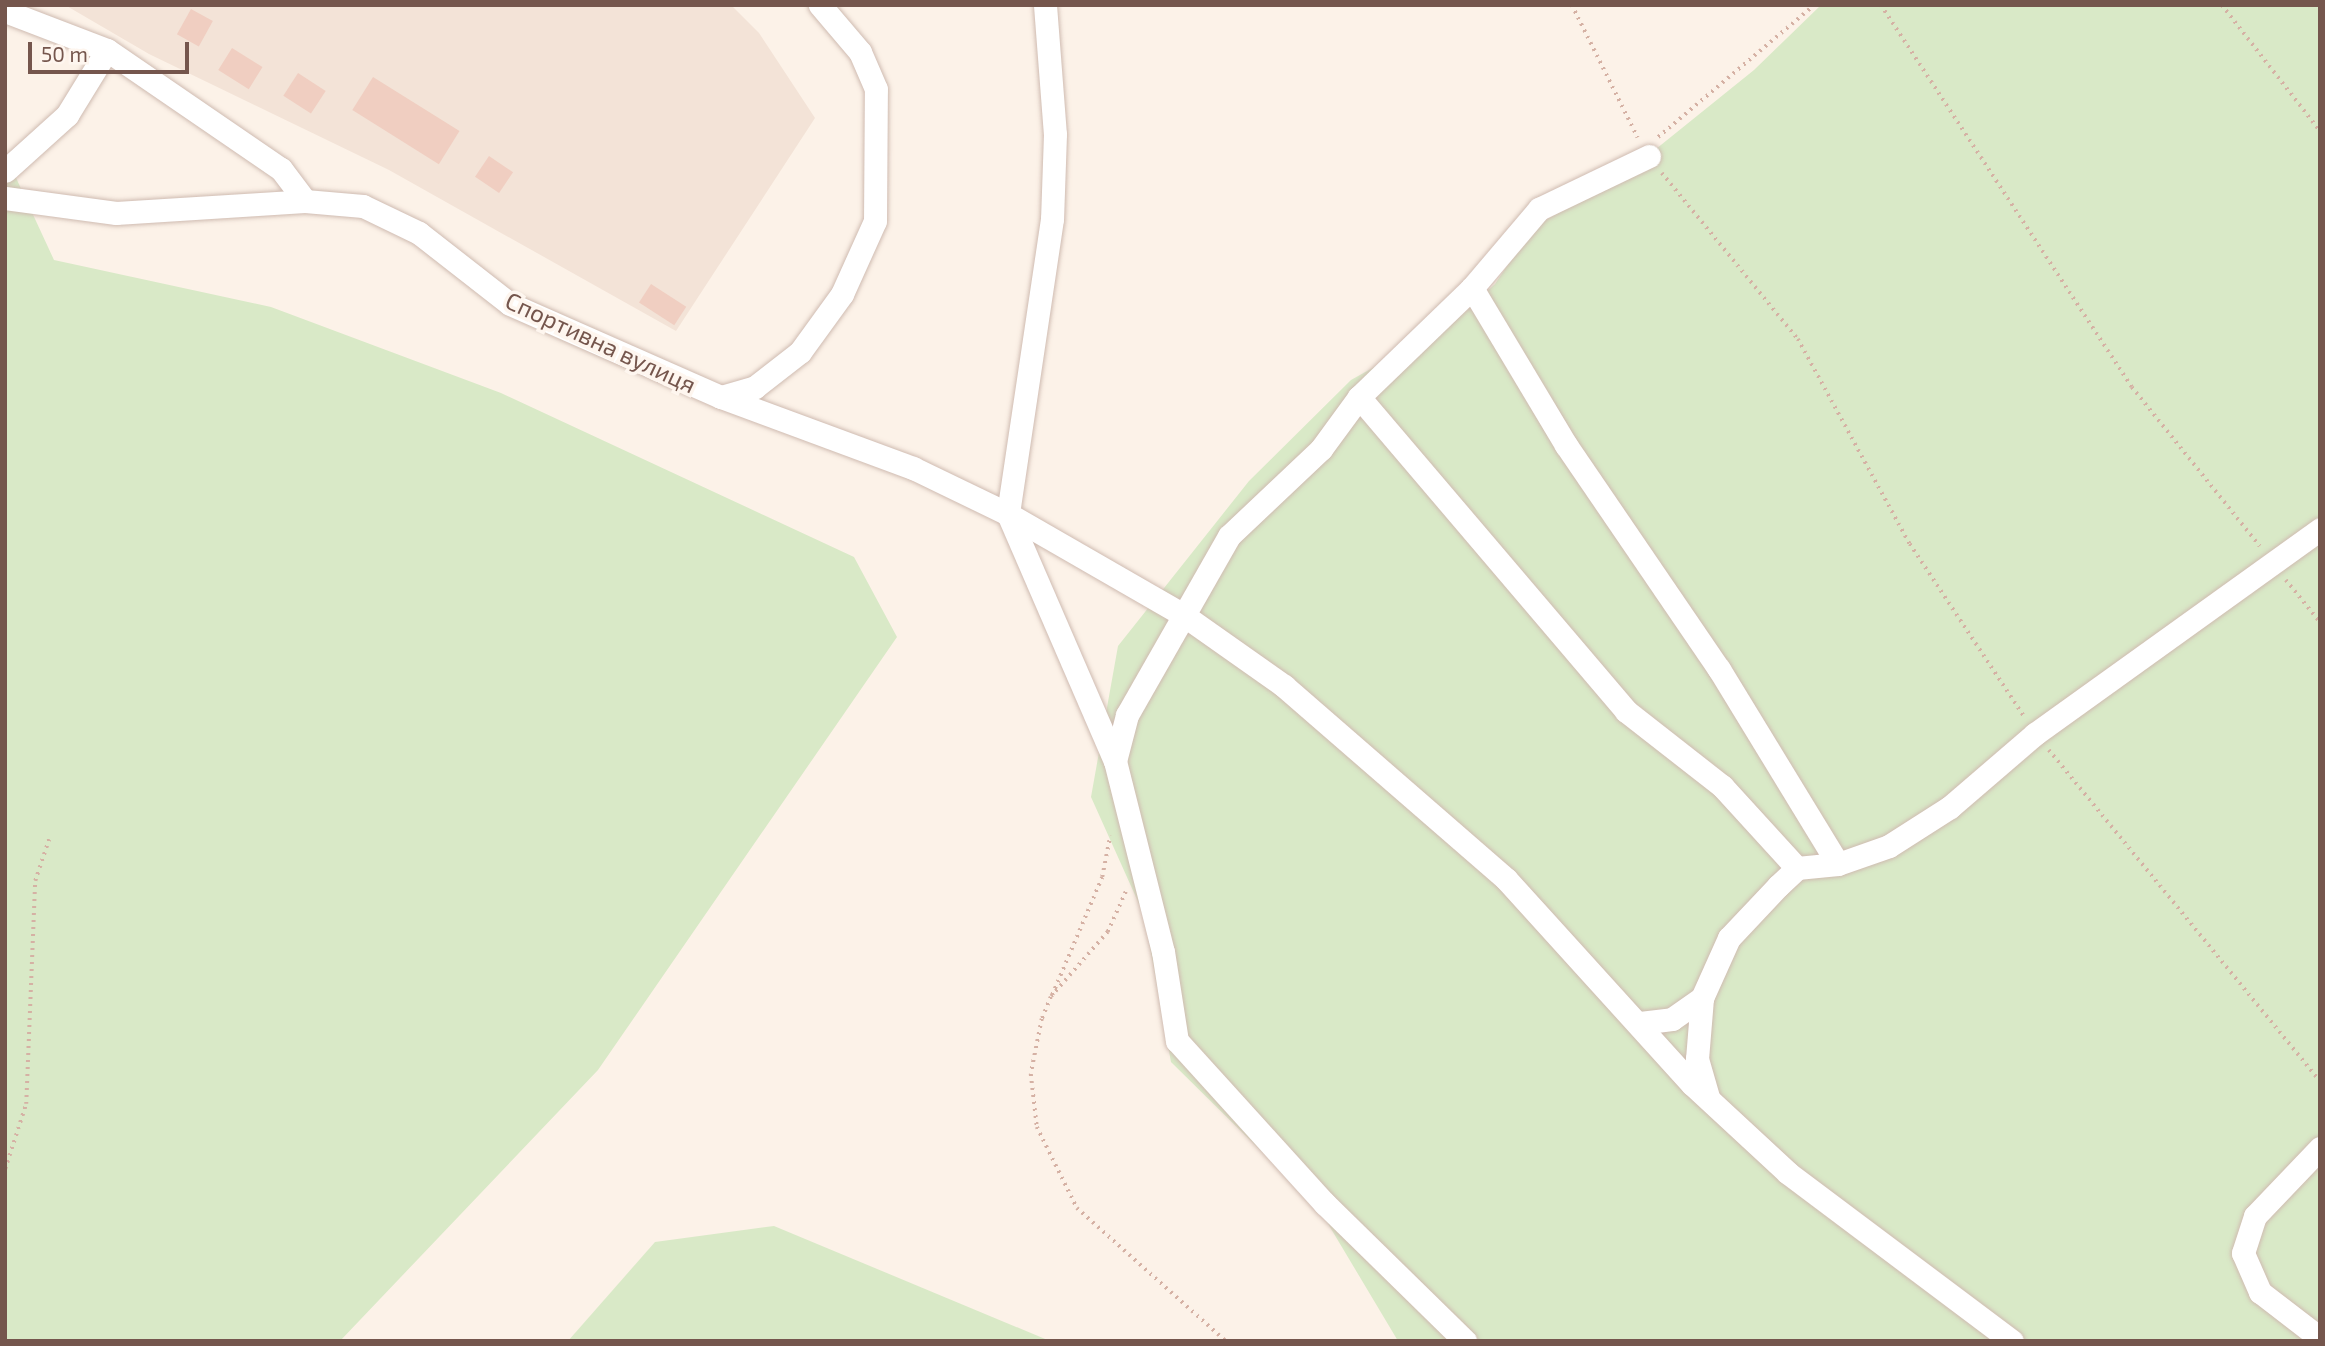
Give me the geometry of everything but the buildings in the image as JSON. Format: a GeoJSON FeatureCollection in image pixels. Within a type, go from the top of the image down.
{"type":"FeatureCollection","features":[{"type":"Feature","properties":{"kind":"street","name":"Спортивна вулиця"},"geometry":{"type":"LineString","coordinates":[[5,198],[116,213],[305,201],[374,212],[419,233],[510,304],[721,397],[755,387],[800,352],[842,294],[875,221],[876,89],[860,52],[820,5]]}},
{"type":"Feature","properties":{"kind":"street"},"geometry":{"type":"LineString","coordinates":[[1045,5],[1055,134],[1052,219],[1008,514],[1115,761],[1137,849],[1177,1041],[1325,1204],[1465,1341]]}},
{"type":"Feature","properties":{"kind":"street"},"geometry":{"type":"LineString","coordinates":[[5,11],[107,50],[281,169],[305,201]]}},
{"type":"Feature","properties":{"kind":"street"},"geometry":{"type":"LineString","coordinates":[[5,171],[67,115],[107,50]]}},
{"type":"Feature","properties":{"kind":"street"},"geometry":{"type":"LineString","coordinates":[[1115,761],[1127,715],[1182,614],[1229,536],[1321,449],[1359,397],[1472,288],[1539,209],[1649,156]]}},
{"type":"Feature","properties":{"kind":"street"},"geometry":{"type":"LineString","coordinates":[[1472,288],[1566,445],[1734,692],[1838,864]]}},
{"type":"Feature","properties":{"kind":"street"},"geometry":{"type":"LineString","coordinates":[[721,397],[913,468],[1008,514],[1182,614],[1284,686],[1506,879],[1709,1100],[1788,1173],[2012,1341]]}},
{"type":"Feature","properties":{"kind":"street"},"geometry":{"type":"LineString","coordinates":[[1359,397],[1626,711],[1722,786],[1797,868]]}},
{"type":"Feature","properties":{"kind":"street"},"geometry":{"type":"LineString","coordinates":[[1709,1100],[1697,1059],[1702,998],[1729,938],[1797,868],[1838,864],[1889,846],[1950,807],[2035,734],[2320,529]]}},
{"type":"Feature","properties":{"kind":"street"},"geometry":{"type":"LineString","coordinates":[[1640,1023],[1672,1019],[1702,998]]}},
{"type":"Feature","properties":{"kind":"street"},"geometry":{"type":"LineString","coordinates":[[2320,1148],[2255,1216],[2243,1253],[2260,1292],[2320,1338]]}},
{"type":"Feature","properties":{"kind":"path"},"geometry":{"type":"LineString","coordinates":[[1572,5],[1649,156],[1798,339],[1910,544],[2035,734],[2320,1081]]}},
{"type":"Feature","properties":{"kind":"path"},"geometry":{"type":"LineString","coordinates":[[1649,156],[1666,128],[1814,5]]}},
{"type":"Feature","properties":{"kind":"path"},"geometry":{"type":"LineString","coordinates":[[1881,5],[2133,387],[2320,622]]}},
{"type":"Feature","properties":{"kind":"path"},"geometry":{"type":"LineString","coordinates":[[2222,5],[2320,131]]}},
{"type":"Feature","properties":{"kind":"path"},"geometry":{"type":"LineString","coordinates":[[1112,825],[1102,877],[1051,997],[1031,1074],[1037,1127],[1054,1170],[1105,1239],[1226,1341]]}},
{"type":"Feature","properties":{"kind":"path"},"geometry":{"type":"LineString","coordinates":[[5,1169],[26,1104],[36,881],[49,839]]}},
{"type":"Feature","properties":{"kind":"path"},"geometry":{"type":"LineString","coordinates":[[1051,997],[1108,932],[1137,849]]}},
{"type":"Feature","properties":{"kind":"shaded area"},"geometry":{"type":"Polygon","coordinates":[[[65,5],[731,5],[759,33],[815,118],[676,331],[389,170],[149,54],[65,5]]]}},
{"type":"Feature","properties":{"kind":"green space"},"geometry":{"type":"Polygon","coordinates":[[[1821,5],[2320,5],[2320,1341],[1398,1341],[1318,1207],[1171,1062],[1144,915],[1091,797],[1118,646],[1249,481],[1351,380],[1453,323],[1495,284],[1533,227],[1615,182],[1754,70],[1821,5]]]}},
{"type":"Feature","properties":{"kind":"green space"},"geometry":{"type":"Polygon","coordinates":[[[5,154],[54,260],[271,307],[501,393],[854,557],[897,637],[598,1070],[340,1341],[5,1341],[5,154]]]}},
{"type":"Feature","properties":{"kind":"green space"},"geometry":{"type":"Polygon","coordinates":[[[774,1226],[1050,1341],[568,1341],[655,1242],[774,1226]]]}}]}
